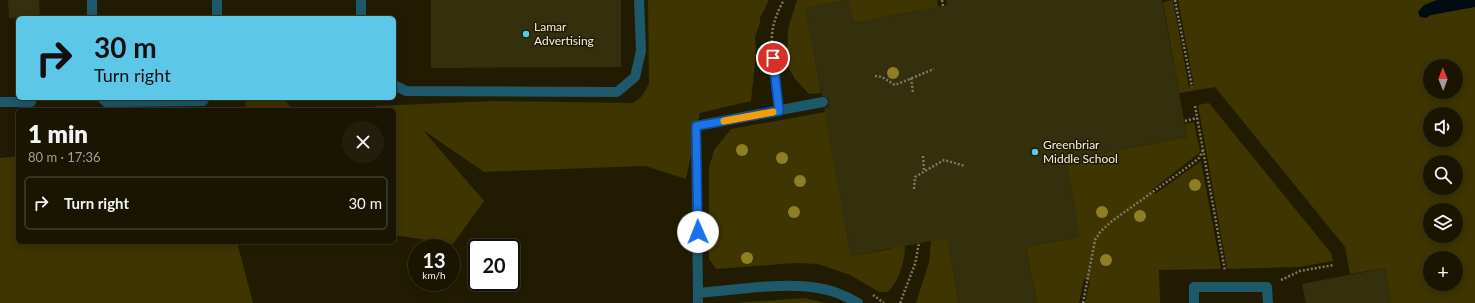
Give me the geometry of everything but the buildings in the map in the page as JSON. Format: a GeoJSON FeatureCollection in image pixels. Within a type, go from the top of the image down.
{"type":"FeatureCollection","features":[{"type":"Feature","properties":{"kind":"lane"},"geometry":{"type":"LineString","coordinates":[[92,0],[92,16]]}},
{"type":"Feature","properties":{"kind":"lane"},"geometry":{"type":"LineString","coordinates":[[217,0],[217,16]]}},
{"type":"Feature","properties":{"kind":"lane"},"geometry":{"type":"LineString","coordinates":[[361,0],[361,16]]}},
{"type":"Feature","properties":{"kind":"lane"},"geometry":{"type":"LineString","coordinates":[[396,86],[406,90],[617,92],[635,77],[641,51],[639,0]]}},
{"type":"Feature","properties":{"kind":"lane"},"geometry":{"type":"LineString","coordinates":[[773,58],[779,111]]}},
{"type":"Feature","properties":{"kind":"lane"},"geometry":{"type":"LineString","coordinates":[[104,100],[106,102],[121,102],[204,100]]}},
{"type":"Feature","properties":{"kind":"lane"},"geometry":{"type":"LineString","coordinates":[[0,102],[31,102]]}},
{"type":"Feature","properties":{"kind":"lane"},"geometry":{"type":"LineString","coordinates":[[823,102],[696,126],[698,298],[790,286],[819,288],[841,294],[858,303]]}},
{"type":"Feature","properties":{"kind":"lane"},"geometry":{"type":"LineString","coordinates":[[1194,303],[1194,287],[1266,287],[1268,303]]}},
{"type":"Feature","properties":{"kind":"path"},"geometry":{"type":"LineString","coordinates":[[773,58],[771,38],[778,10],[784,0]]}},
{"type":"Feature","properties":{"kind":"path"},"geometry":{"type":"LineString","coordinates":[[942,0],[943,6]]}},
{"type":"Feature","properties":{"kind":"path"},"geometry":{"type":"LineString","coordinates":[[1175,0],[1192,86]]}},
{"type":"Feature","properties":{"kind":"path"},"geometry":{"type":"LineString","coordinates":[[875,76],[882,77],[895,85],[934,69]]}},
{"type":"Feature","properties":{"kind":"path"},"geometry":{"type":"LineString","coordinates":[[911,78],[913,93]]}},
{"type":"Feature","properties":{"kind":"path"},"geometry":{"type":"LineString","coordinates":[[1195,106],[1228,287]]}},
{"type":"Feature","properties":{"kind":"path"},"geometry":{"type":"LineString","coordinates":[[1184,121],[1197,118]]}},
{"type":"Feature","properties":{"kind":"path"},"geometry":{"type":"LineString","coordinates":[[1083,303],[1095,240],[1101,231],[1112,221],[1189,166],[1199,158],[1203,150]]}},
{"type":"Feature","properties":{"kind":"path"},"geometry":{"type":"LineString","coordinates":[[923,156],[924,171]]}},
{"type":"Feature","properties":{"kind":"path"},"geometry":{"type":"LineString","coordinates":[[914,189],[915,177],[944,160],[965,166]]}},
{"type":"Feature","properties":{"kind":"path"},"geometry":{"type":"LineString","coordinates":[[900,303],[915,264],[919,243]]}},
{"type":"Feature","properties":{"kind":"path"},"geometry":{"type":"LineString","coordinates":[[1300,271],[1334,265]]}},
{"type":"Feature","properties":{"kind":"shaded area"},"geometry":{"type":"Polygon","coordinates":[[[648,0],[769,0],[760,18],[760,23],[755,37],[756,54],[751,101],[700,113],[686,179],[645,166],[484,172],[423,130],[484,201],[457,239],[420,239],[396,235],[396,108],[372,108],[376,106],[494,101],[633,103],[642,96],[649,84],[648,0]]]}},
{"type":"Feature","properties":{"kind":"shaded area"},"geometry":{"type":"Polygon","coordinates":[[[797,0],[848,0],[806,8],[821,93],[809,94],[795,79],[783,58],[787,57],[788,29],[797,0]]]}},
{"type":"Feature","properties":{"kind":"shaded area"},"geometry":{"type":"Polygon","coordinates":[[[848,0],[937,0],[938,7],[853,23],[848,0]]]}},
{"type":"Feature","properties":{"kind":"shaded area"},"geometry":{"type":"Polygon","coordinates":[[[1173,0],[1189,87],[1194,86],[1178,0],[1475,0],[1475,303],[1391,303],[1385,268],[1350,274],[1345,247],[1215,87],[1179,93],[1163,2],[1173,0]]]}},
{"type":"Feature","properties":{"kind":"shaded area"},"geometry":{"type":"Polygon","coordinates":[[[1437,0],[1475,0],[1475,7],[1431,15],[1426,18],[1420,17],[1418,12],[1424,5],[1437,0]]]}},
{"type":"Feature","properties":{"kind":"shaded area"},"geometry":{"type":"Polygon","coordinates":[[[246,100],[285,100],[291,108],[245,108],[246,100]]]}},
{"type":"Feature","properties":{"kind":"shaded area"},"geometry":{"type":"Polygon","coordinates":[[[1209,103],[1331,253],[1333,261],[1299,267],[1227,269],[1198,105],[1209,103]]]}},
{"type":"Feature","properties":{"kind":"shaded area"},"geometry":{"type":"Polygon","coordinates":[[[825,112],[851,256],[892,249],[891,238],[905,246],[901,270],[892,287],[888,292],[879,292],[850,275],[818,264],[795,263],[716,269],[709,259],[709,168],[714,150],[731,129],[825,112]]]}},
{"type":"Feature","properties":{"kind":"shaded area"},"geometry":{"type":"Polygon","coordinates":[[[1194,122],[1200,151],[1152,190],[1155,194],[1201,161],[1221,269],[1159,270],[1160,303],[1085,303],[1090,281],[1084,279],[1079,303],[1037,303],[1026,247],[1075,238],[1071,207],[1074,205],[1066,160],[1187,137],[1185,124],[1194,122]]]}},
{"type":"Feature","properties":{"kind":"shaded area"},"geometry":{"type":"Polygon","coordinates":[[[16,156],[16,244],[238,244],[253,303],[0,303],[0,158],[16,156]]]}},
{"type":"Feature","properties":{"kind":"shaded area"},"geometry":{"type":"Polygon","coordinates":[[[944,220],[959,303],[916,303],[929,262],[931,241],[944,220]]]}},
{"type":"Feature","properties":{"kind":"shaded area"},"geometry":{"type":"Polygon","coordinates":[[[805,298],[825,303],[732,303],[805,298]]]}},
{"type":"Feature","properties":{"kind":"slow traffic"},"geometry":{"type":"LineString","coordinates":[[724,121],[773,112]]}},
{"type":"Feature","properties":{"kind":"place","name":"Lamar Advertising"},"geometry":{"type":"Point","coordinates":[526,34]}},
{"type":"Feature","properties":{"kind":"place","name":"Greenbriar Middle School"},"geometry":{"type":"Point","coordinates":[1035,152]}},
{"type":"Feature","properties":{"kind":"route"},"geometry":{"type":"LineString","coordinates":[[698,232],[696,126],[779,111],[773,58]]}}]}
